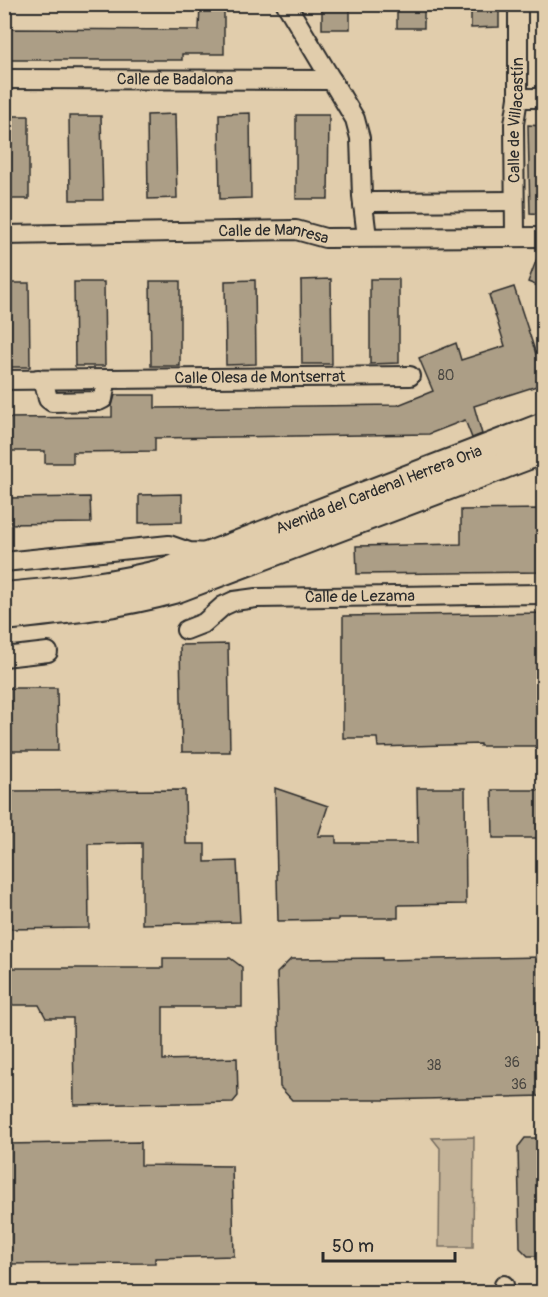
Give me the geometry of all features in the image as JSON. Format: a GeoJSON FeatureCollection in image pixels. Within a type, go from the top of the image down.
{"type":"FeatureCollection","features":[{"type":"Feature","properties":{"kind":"main road","name":"Avenida del Cardenal Herrera Oria"},"geometry":{"type":"LineString","coordinates":[[4,596],[74,589],[138,579],[168,571],[543,426]]}},
{"type":"Feature","properties":{"kind":"main road","name":"Avenida del Cardenal Herrera Oria"},"geometry":{"type":"LineString","coordinates":[[4,617],[84,609],[127,602],[177,589],[543,450]]}},
{"type":"Feature","properties":{"kind":"street"},"geometry":{"type":"LineString","coordinates":[[286,4],[355,119],[360,138],[363,206],[367,237]]}},
{"type":"Feature","properties":{"kind":"street","name":"Calle de Villacastín"},"geometry":{"type":"LineString","coordinates":[[515,236],[514,124],[518,98],[518,4]]}},
{"type":"Feature","properties":{"kind":"street","name":"Calle de Badalona"},"geometry":{"type":"LineString","coordinates":[[11,79],[332,80]]}},
{"type":"Feature","properties":{"kind":"street"},"geometry":{"type":"LineString","coordinates":[[518,98],[543,98]]}},
{"type":"Feature","properties":{"kind":"street"},"geometry":{"type":"LineString","coordinates":[[363,206],[373,202],[514,201]]}},
{"type":"Feature","properties":{"kind":"street","name":"Calle de Manresa"},"geometry":{"type":"LineString","coordinates":[[4,235],[296,230],[325,238],[543,237]]}},
{"type":"Feature","properties":{"kind":"street","name":"Calle Olesa de Montserrat"},"geometry":{"type":"LineString","coordinates":[[4,380],[410,376]]}},
{"type":"Feature","properties":{"kind":"street","name":"Avenida del Cardenal Herrera Oria"},"geometry":{"type":"LineString","coordinates":[[4,562],[169,545],[189,552],[212,553],[244,565]]}},
{"type":"Feature","properties":{"kind":"street","name":"Calle de Lezama"},"geometry":{"type":"LineString","coordinates":[[186,630],[204,623],[223,606],[234,601],[256,597],[543,594]]}},
{"type":"Feature","properties":{"kind":"street"},"geometry":{"type":"LineString","coordinates":[[4,657],[48,652]]}},
{"type":"Feature","properties":{"kind":"shaded area"},"geometry":{"type":"Polygon","coordinates":[[[474,1137],[473,1247],[439,1247],[440,1148],[432,1138],[474,1137]]]}},
{"type":"Feature","properties":{"kind":"building"},"geometry":{"type":"Polygon","coordinates":[[[200,4],[224,4],[224,54],[182,54],[182,60],[4,60],[4,29],[199,30],[200,4]]]}},
{"type":"Feature","properties":{"kind":"building"},"geometry":{"type":"Polygon","coordinates":[[[322,4],[350,4],[350,29],[322,29],[322,4]]]}},
{"type":"Feature","properties":{"kind":"building"},"geometry":{"type":"Polygon","coordinates":[[[397,4],[424,4],[424,28],[397,28],[397,4]]]}},
{"type":"Feature","properties":{"kind":"building"},"geometry":{"type":"Polygon","coordinates":[[[471,4],[499,4],[499,27],[471,28],[471,4]]]}},
{"type":"Feature","properties":{"kind":"building"},"geometry":{"type":"Polygon","coordinates":[[[250,113],[251,198],[220,199],[219,114],[250,113]]]}},
{"type":"Feature","properties":{"kind":"building"},"geometry":{"type":"Polygon","coordinates":[[[175,114],[177,198],[148,199],[147,115],[175,114]]]}},
{"type":"Feature","properties":{"kind":"building"},"geometry":{"type":"Polygon","coordinates":[[[296,115],[329,115],[328,199],[296,199],[296,115]]]}},
{"type":"Feature","properties":{"kind":"building"},"geometry":{"type":"Polygon","coordinates":[[[4,116],[29,116],[29,199],[4,199],[4,116]]]}},
{"type":"Feature","properties":{"kind":"building"},"geometry":{"type":"Polygon","coordinates":[[[69,116],[101,116],[103,200],[70,200],[69,116]]]}},
{"type":"Feature","properties":{"kind":"building"},"geometry":{"type":"Polygon","coordinates":[[[528,125],[543,126],[543,214],[530,213],[528,125]]]}},
{"type":"Feature","properties":{"kind":"building"},"geometry":{"type":"Polygon","coordinates":[[[541,248],[543,248],[543,288],[528,282],[541,248]]]}},
{"type":"Feature","properties":{"kind":"building"},"geometry":{"type":"Polygon","coordinates":[[[331,279],[332,364],[302,364],[301,280],[331,279]]]}},
{"type":"Feature","properties":{"kind":"building"},"geometry":{"type":"Polygon","coordinates":[[[370,279],[399,279],[399,363],[370,364],[370,279]]]}},
{"type":"Feature","properties":{"kind":"building"},"geometry":{"type":"Polygon","coordinates":[[[255,280],[256,364],[226,365],[225,281],[255,280]]]}},
{"type":"Feature","properties":{"kind":"building"},"geometry":{"type":"Polygon","coordinates":[[[150,281],[180,281],[180,366],[151,366],[150,281]]]}},
{"type":"Feature","properties":{"kind":"building"},"geometry":{"type":"Polygon","coordinates":[[[74,282],[104,282],[105,366],[75,366],[74,282]]]}},
{"type":"Feature","properties":{"kind":"building"},"geometry":{"type":"Polygon","coordinates":[[[4,283],[29,283],[30,367],[4,367],[4,283]]]}},
{"type":"Feature","properties":{"kind":"building"},"geometry":{"type":"Polygon","coordinates":[[[514,287],[538,360],[543,358],[543,384],[474,406],[482,434],[472,438],[465,420],[429,434],[155,438],[155,451],[73,452],[73,463],[45,463],[45,451],[4,451],[4,418],[112,417],[115,395],[155,395],[155,408],[398,405],[433,391],[419,358],[456,343],[461,360],[505,346],[489,295],[514,287]]]}},
{"type":"Feature","properties":{"kind":"building"},"geometry":{"type":"Polygon","coordinates":[[[182,494],[182,522],[139,523],[139,495],[182,494]]]}},
{"type":"Feature","properties":{"kind":"building"},"geometry":{"type":"Polygon","coordinates":[[[90,497],[91,523],[4,524],[4,498],[90,497]]]}},
{"type":"Feature","properties":{"kind":"building"},"geometry":{"type":"Polygon","coordinates":[[[543,509],[543,572],[357,574],[356,546],[461,544],[461,510],[543,509]]]}},
{"type":"Feature","properties":{"kind":"building"},"geometry":{"type":"Polygon","coordinates":[[[543,613],[543,746],[480,746],[480,744],[378,747],[377,738],[343,738],[343,616],[543,613]]]}},
{"type":"Feature","properties":{"kind":"building"},"geometry":{"type":"Polygon","coordinates":[[[228,644],[230,752],[182,752],[180,645],[228,644]]]}},
{"type":"Feature","properties":{"kind":"building"},"geometry":{"type":"Polygon","coordinates":[[[4,688],[57,688],[58,751],[4,751],[4,688]]]}},
{"type":"Feature","properties":{"kind":"building"},"geometry":{"type":"Polygon","coordinates":[[[275,788],[328,806],[318,836],[336,836],[336,843],[418,843],[417,788],[465,788],[466,904],[398,905],[398,918],[278,921],[275,788]]]}},
{"type":"Feature","properties":{"kind":"building"},"geometry":{"type":"Polygon","coordinates":[[[185,790],[186,844],[205,844],[205,862],[237,861],[240,922],[142,924],[142,843],[88,844],[89,928],[4,929],[4,791],[185,790]]]}},
{"type":"Feature","properties":{"kind":"building"},"geometry":{"type":"Polygon","coordinates":[[[492,790],[543,790],[543,838],[493,838],[492,790]]]}},
{"type":"Feature","properties":{"kind":"building"},"geometry":{"type":"Polygon","coordinates":[[[543,957],[543,1096],[292,1100],[280,1087],[277,973],[291,959],[543,957]]]}},
{"type":"Feature","properties":{"kind":"building"},"geometry":{"type":"Polygon","coordinates":[[[163,958],[230,958],[242,967],[242,1007],[163,1007],[163,1060],[237,1058],[238,1096],[233,1102],[74,1105],[73,1018],[46,1018],[39,1005],[4,1005],[4,968],[163,968],[163,958]]]}},
{"type":"Feature","properties":{"kind":"building"},"geometry":{"type":"Polygon","coordinates":[[[525,1138],[543,1138],[543,1256],[528,1256],[520,1248],[518,1147],[525,1138]]]}},
{"type":"Feature","properties":{"kind":"building"},"geometry":{"type":"Polygon","coordinates":[[[141,1142],[141,1165],[232,1166],[234,1256],[155,1258],[155,1263],[4,1264],[4,1144],[141,1142]]]}}]}
